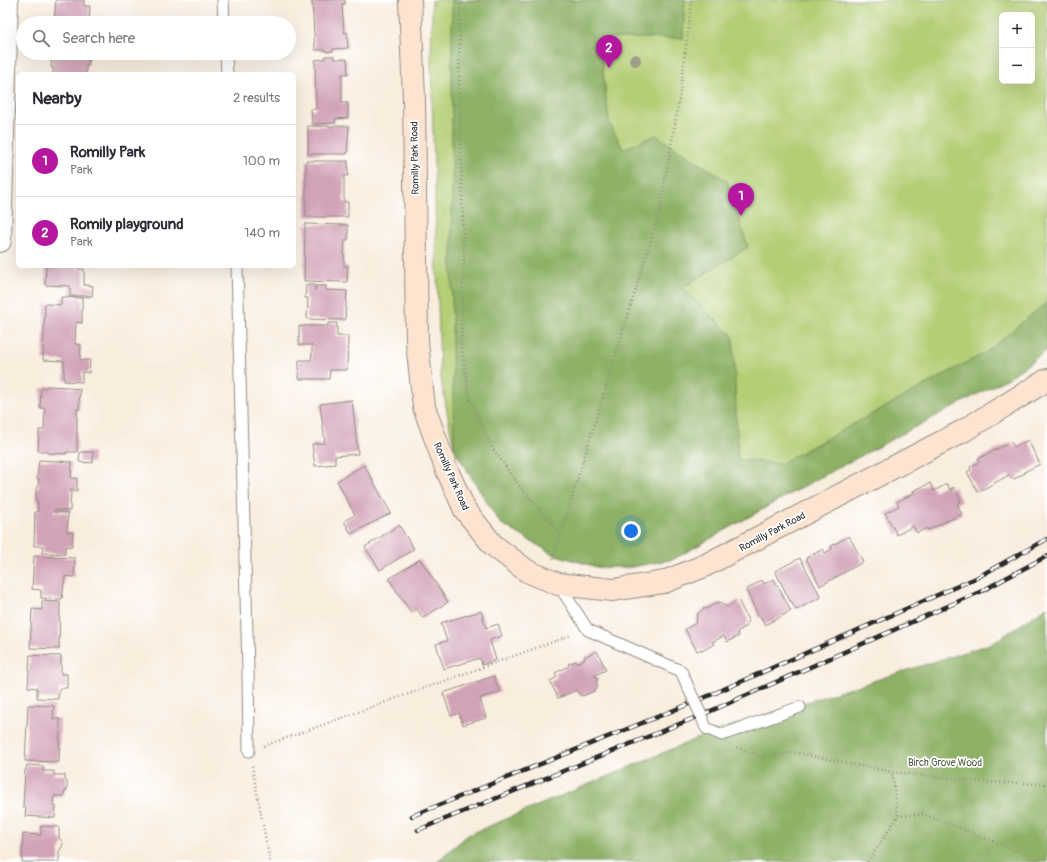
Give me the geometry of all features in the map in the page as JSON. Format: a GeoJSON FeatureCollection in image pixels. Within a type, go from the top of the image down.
{"type":"FeatureCollection","features":[{"type":"Feature","properties":{"kind":"street"},"geometry":{"type":"LineString","coordinates":[[0,241],[7,0]]}},
{"type":"Feature","properties":{"kind":"street","name":"Romilly Park Road"},"geometry":{"type":"LineString","coordinates":[[410,0],[414,99],[417,342],[424,407],[446,468],[465,510],[493,545],[527,571],[558,584],[613,590],[664,582],[704,566],[963,431],[1047,380]]}},
{"type":"Feature","properties":{"kind":"lane"},"geometry":{"type":"LineString","coordinates":[[223,0],[224,16]]}},
{"type":"Feature","properties":{"kind":"lane"},"geometry":{"type":"LineString","coordinates":[[226,60],[227,72]]}},
{"type":"Feature","properties":{"kind":"lane"},"geometry":{"type":"LineString","coordinates":[[237,268],[249,751]]}},
{"type":"Feature","properties":{"kind":"lane"},"geometry":{"type":"LineString","coordinates":[[558,584],[588,630],[681,671],[706,728],[722,735],[800,707]]}},
{"type":"Feature","properties":{"kind":"path"},"geometry":{"type":"LineString","coordinates":[[460,0],[459,88],[464,261],[460,344],[470,400],[491,446],[520,487],[561,534]]}},
{"type":"Feature","properties":{"kind":"path"},"geometry":{"type":"LineString","coordinates":[[558,584],[552,562],[659,214],[680,101],[692,0]]}},
{"type":"Feature","properties":{"kind":"path"},"geometry":{"type":"LineString","coordinates":[[270,862],[249,751],[588,630]]}},
{"type":"Feature","properties":{"kind":"path"},"geometry":{"type":"LineString","coordinates":[[722,735],[734,746],[761,757],[794,752],[892,772],[982,782],[1047,784]]}},
{"type":"Feature","properties":{"kind":"path"},"geometry":{"type":"LineString","coordinates":[[868,862],[898,816],[892,772]]}},
{"type":"Feature","properties":{"kind":"path"},"geometry":{"type":"LineString","coordinates":[[898,816],[923,814],[991,840],[1041,862]]}},
{"type":"Feature","properties":{"kind":"green space"},"geometry":{"type":"Polygon","coordinates":[[[432,0],[1047,0],[1047,350],[674,559],[631,567],[597,567],[553,554],[500,523],[454,449],[440,373],[431,64],[432,0]]]}},
{"type":"Feature","properties":{"kind":"green space"},"geometry":{"type":"Polygon","coordinates":[[[452,0],[685,0],[683,38],[599,38],[609,122],[623,149],[656,135],[727,181],[748,247],[682,288],[733,336],[738,459],[780,464],[988,351],[1047,302],[1047,350],[1010,377],[783,497],[674,559],[631,567],[597,567],[553,554],[500,523],[454,449],[452,345],[452,0]]]}},
{"type":"Feature","properties":{"kind":"green space","name":"Birch Grove Wood"},"geometry":{"type":"Polygon","coordinates":[[[1047,607],[1047,862],[436,862],[468,835],[715,731],[993,643],[1047,607]]]}},
{"type":"Feature","properties":{"kind":"building"},"geometry":{"type":"Polygon","coordinates":[[[56,0],[84,0],[84,6],[90,6],[89,16],[55,16],[56,0]]]}},
{"type":"Feature","properties":{"kind":"building"},"geometry":{"type":"Polygon","coordinates":[[[312,0],[345,0],[345,4],[342,4],[344,33],[347,32],[348,48],[333,49],[333,51],[326,52],[326,50],[315,50],[312,0]]]}},
{"type":"Feature","properties":{"kind":"building"},"geometry":{"type":"Polygon","coordinates":[[[325,56],[334,56],[334,59],[347,59],[348,74],[342,74],[342,103],[348,103],[348,118],[335,119],[335,123],[312,124],[311,109],[316,109],[315,60],[325,59],[325,56]]]}},
{"type":"Feature","properties":{"kind":"building"},"geometry":{"type":"Polygon","coordinates":[[[52,60],[88,60],[88,66],[86,65],[86,72],[53,72],[53,68],[51,67],[52,60]]]}},
{"type":"Feature","properties":{"kind":"building"},"geometry":{"type":"Polygon","coordinates":[[[308,126],[349,126],[347,154],[308,154],[308,126]]]}},
{"type":"Feature","properties":{"kind":"building"},"geometry":{"type":"Polygon","coordinates":[[[306,161],[348,161],[348,176],[344,176],[344,202],[348,202],[348,217],[306,217],[306,161]]]}},
{"type":"Feature","properties":{"kind":"building"},"geometry":{"type":"Polygon","coordinates":[[[305,224],[348,225],[348,240],[345,240],[344,253],[344,266],[348,266],[347,282],[304,281],[305,224]]]}},
{"type":"Feature","properties":{"kind":"building"},"geometry":{"type":"Polygon","coordinates":[[[46,268],[84,269],[84,285],[93,286],[92,296],[70,296],[70,286],[45,285],[46,268]]]}},
{"type":"Feature","properties":{"kind":"building"},"geometry":{"type":"Polygon","coordinates":[[[306,285],[315,285],[315,290],[316,286],[326,286],[326,290],[347,291],[345,320],[307,319],[308,298],[305,298],[306,285]]]}},
{"type":"Feature","properties":{"kind":"building"},"geometry":{"type":"Polygon","coordinates":[[[61,297],[82,298],[82,323],[76,322],[75,344],[81,345],[80,360],[90,360],[89,373],[82,372],[82,382],[64,381],[64,361],[43,360],[45,304],[61,305],[61,297]]]}},
{"type":"Feature","properties":{"kind":"building"},"geometry":{"type":"Polygon","coordinates":[[[328,323],[337,323],[337,336],[348,336],[347,370],[330,370],[329,379],[299,379],[299,360],[311,360],[312,345],[299,345],[299,326],[328,326],[328,323]]]}},
{"type":"Feature","properties":{"kind":"building"},"geometry":{"type":"Polygon","coordinates":[[[46,386],[80,389],[79,410],[77,409],[77,452],[66,452],[66,454],[38,451],[39,430],[44,430],[45,408],[40,408],[41,388],[46,388],[46,386]]]}},
{"type":"Feature","properties":{"kind":"building"},"geometry":{"type":"Polygon","coordinates":[[[352,400],[358,454],[335,456],[335,464],[315,466],[312,444],[325,443],[320,404],[352,400]]]}},
{"type":"Feature","properties":{"kind":"building"},"geometry":{"type":"Polygon","coordinates":[[[1028,440],[1040,464],[1014,479],[1011,479],[1009,475],[978,492],[967,472],[971,470],[970,467],[979,462],[978,459],[1011,442],[1014,447],[1028,440]]]}},
{"type":"Feature","properties":{"kind":"building"},"geometry":{"type":"Polygon","coordinates":[[[80,452],[93,452],[93,463],[79,462],[80,452]]]}},
{"type":"Feature","properties":{"kind":"building"},"geometry":{"type":"Polygon","coordinates":[[[39,460],[72,462],[71,478],[77,478],[77,491],[71,490],[70,511],[54,510],[54,512],[68,513],[67,532],[73,532],[72,546],[65,547],[65,554],[42,553],[43,546],[34,546],[35,512],[38,510],[38,502],[36,502],[36,488],[38,488],[39,479],[37,479],[39,460]]]}},
{"type":"Feature","properties":{"kind":"building"},"geometry":{"type":"Polygon","coordinates":[[[364,465],[391,513],[351,534],[344,521],[355,515],[337,481],[364,465]]]}},
{"type":"Feature","properties":{"kind":"building"},"geometry":{"type":"Polygon","coordinates":[[[930,483],[934,491],[947,484],[950,490],[954,487],[961,501],[957,504],[962,514],[928,530],[927,528],[917,533],[913,526],[897,535],[885,513],[899,506],[897,502],[914,493],[913,491],[930,483]]]}},
{"type":"Feature","properties":{"kind":"building"},"geometry":{"type":"Polygon","coordinates":[[[399,525],[414,549],[380,570],[365,547],[399,525]]]}},
{"type":"Feature","properties":{"kind":"building"},"geometry":{"type":"Polygon","coordinates":[[[849,536],[863,562],[820,586],[806,558],[823,549],[825,553],[832,549],[831,546],[849,536]]]}},
{"type":"Feature","properties":{"kind":"building"},"geometry":{"type":"Polygon","coordinates":[[[34,556],[75,558],[74,577],[65,576],[62,599],[41,598],[41,590],[32,589],[34,556]]]}},
{"type":"Feature","properties":{"kind":"building"},"geometry":{"type":"Polygon","coordinates":[[[800,558],[821,597],[796,610],[775,571],[800,558]]]}},
{"type":"Feature","properties":{"kind":"building"},"geometry":{"type":"Polygon","coordinates":[[[420,559],[448,602],[423,618],[417,609],[411,613],[389,579],[420,559]]]}},
{"type":"Feature","properties":{"kind":"building"},"geometry":{"type":"Polygon","coordinates":[[[774,579],[791,611],[765,625],[761,617],[759,617],[746,590],[762,580],[764,584],[774,579]]]}},
{"type":"Feature","properties":{"kind":"building"},"geometry":{"type":"Polygon","coordinates":[[[738,600],[749,622],[746,623],[747,626],[737,632],[739,636],[727,642],[724,636],[712,642],[714,644],[702,651],[701,649],[697,651],[685,629],[696,623],[697,615],[704,608],[706,609],[719,602],[727,607],[738,600]]]}},
{"type":"Feature","properties":{"kind":"building"},"geometry":{"type":"Polygon","coordinates":[[[42,601],[60,602],[59,649],[30,648],[32,609],[42,610],[42,601]]]}},
{"type":"Feature","properties":{"kind":"building"},"geometry":{"type":"Polygon","coordinates":[[[481,611],[486,628],[498,624],[502,636],[490,640],[496,660],[482,665],[480,658],[444,669],[436,644],[447,641],[441,623],[481,611]]]}},
{"type":"Feature","properties":{"kind":"building"},"geometry":{"type":"Polygon","coordinates":[[[597,651],[606,670],[595,675],[598,680],[596,682],[598,686],[596,690],[583,696],[579,694],[577,690],[558,698],[550,681],[557,677],[555,673],[569,666],[568,664],[576,661],[577,663],[585,659],[584,657],[597,651]]]}},
{"type":"Feature","properties":{"kind":"building"},"geometry":{"type":"Polygon","coordinates":[[[30,655],[61,656],[61,674],[67,674],[67,688],[59,689],[58,699],[37,698],[37,688],[28,687],[30,655]]]}},
{"type":"Feature","properties":{"kind":"building"},"geometry":{"type":"Polygon","coordinates":[[[494,676],[500,692],[480,698],[486,718],[463,725],[459,713],[451,716],[443,693],[494,676]]]}},
{"type":"Feature","properties":{"kind":"building"},"geometry":{"type":"Polygon","coordinates":[[[28,705],[54,706],[53,719],[60,719],[59,762],[25,761],[28,705]]]}},
{"type":"Feature","properties":{"kind":"building"},"geometry":{"type":"Polygon","coordinates":[[[27,765],[43,766],[43,771],[54,771],[54,775],[65,775],[67,790],[64,792],[64,796],[54,796],[53,806],[56,806],[55,818],[25,816],[26,807],[23,807],[25,770],[27,765]]]}},
{"type":"Feature","properties":{"kind":"building"},"geometry":{"type":"Polygon","coordinates":[[[41,826],[59,827],[59,838],[63,842],[59,851],[59,862],[22,862],[23,834],[41,835],[41,826]]]}},
{"type":"Feature","properties":{"kind":"railway"},"geometry":{"type":"LineString","coordinates":[[412,816],[699,700],[976,578],[1047,539]]}},
{"type":"Feature","properties":{"kind":"railway"},"geometry":{"type":"LineString","coordinates":[[418,830],[704,714],[982,591],[1047,556]]}},
{"type":"Feature","properties":{"kind":"place","name":"Romily playground"},"geometry":{"type":"Point","coordinates":[609,68]}},
{"type":"Feature","properties":{"kind":"place","name":"Romilly Park"},"geometry":{"type":"Point","coordinates":[741,216]}}]}
